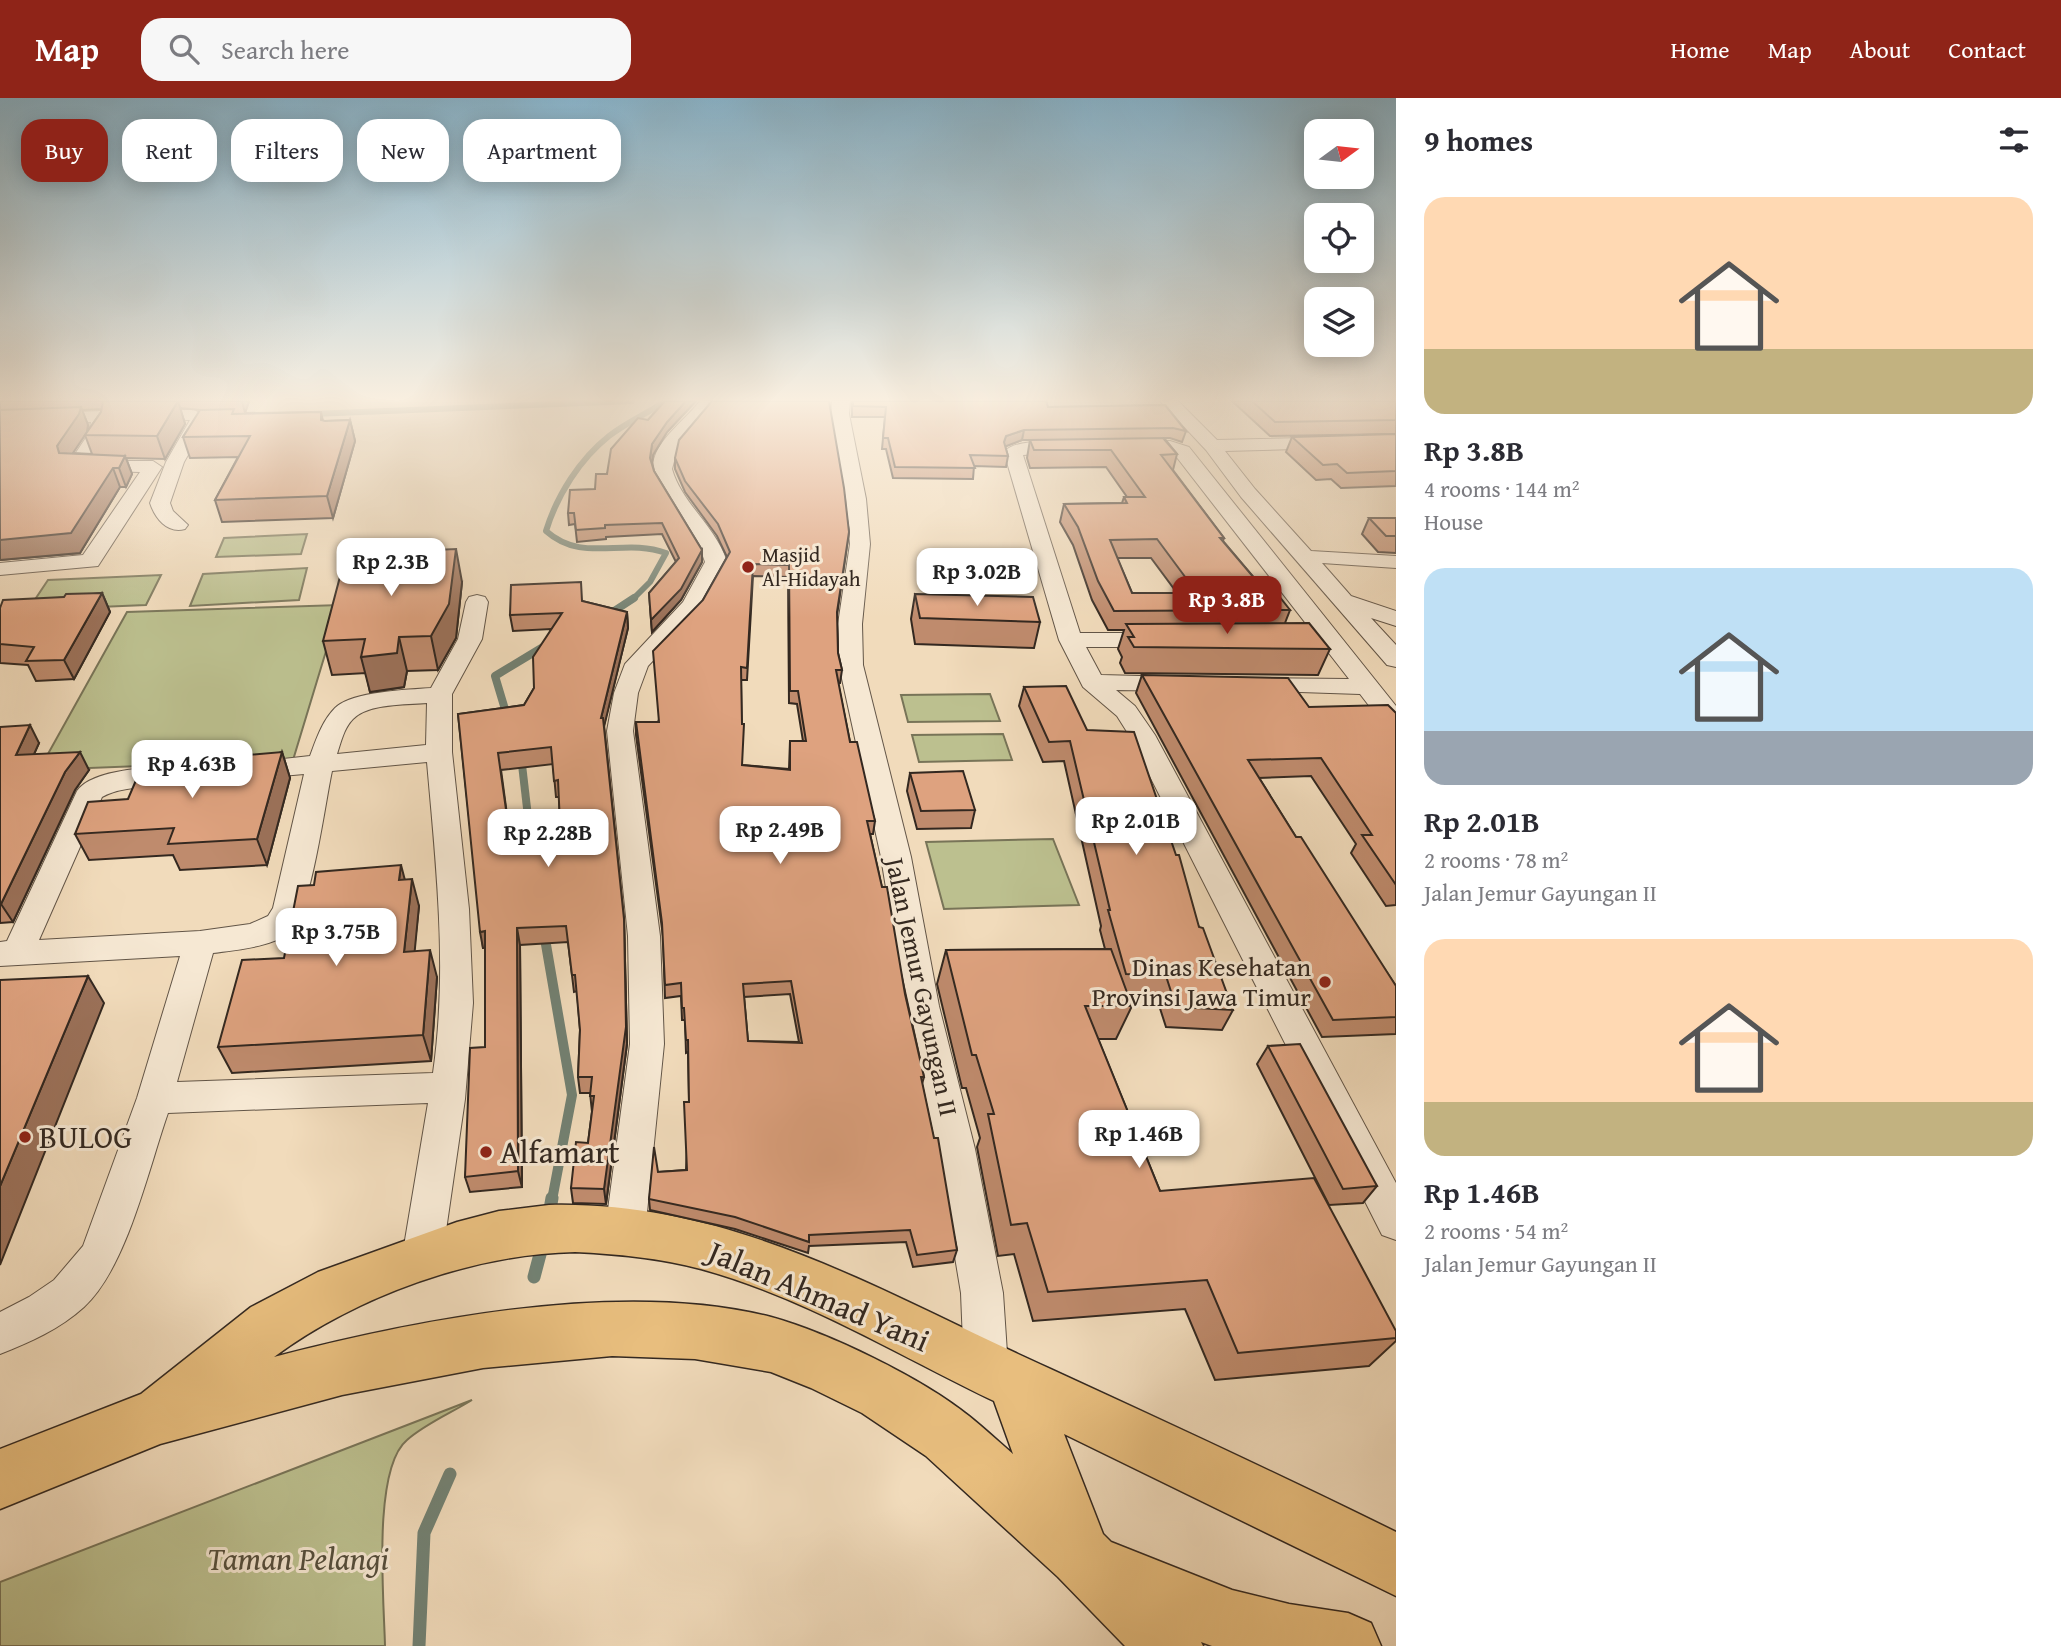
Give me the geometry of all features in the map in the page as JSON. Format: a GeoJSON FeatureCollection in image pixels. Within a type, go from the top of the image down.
{"type":"FeatureCollection","features":[{"type":"Feature","properties":{"kind":"highway","name":"Jalan Ahmad Yani"},"geometry":{"type":"LineString","coordinates":[[160,1415],[256,1335],[306,1305],[422,1258],[502,1234],[569,1228],[625,1232],[701,1245],[762,1265],[1001,1375],[1396,1565]]}},
{"type":"Feature","properties":{"kind":"highway"},"geometry":{"type":"LineString","coordinates":[[0,1479],[160,1415],[342,1367],[483,1341],[612,1329],[695,1332],[771,1345],[826,1366],[882,1393],[947,1435],[1085,1560],[1170,1646]]}},
{"type":"Feature","properties":{"kind":"highway"},"geometry":{"type":"LineString","coordinates":[[1001,1375],[1085,1560],[1131,1646]]}},
{"type":"Feature","properties":{"kind":"highway"},"geometry":{"type":"LineString","coordinates":[[1085,1560],[1233,1622],[1289,1637],[1348,1646]]}},
{"type":"Feature","properties":{"kind":"street"},"geometry":{"type":"LineString","coordinates":[[0,569],[72,565],[91,561],[149,473]]}},
{"type":"Feature","properties":{"kind":"street"},"geometry":{"type":"LineString","coordinates":[[171,473],[160,503],[164,514],[178,524]]}},
{"type":"Feature","properties":{"kind":"street"},"geometry":{"type":"LineString","coordinates":[[625,1232],[647,1044],[643,936],[620,731],[622,713],[637,664],[693,605],[716,562],[713,549],[668,486],[663,473]]}},
{"type":"Feature","properties":{"kind":"street","name":"Jalan Jemur Gayungan II"},"geometry":{"type":"LineString","coordinates":[[851,473],[860,544],[850,624],[851,665],[896,857],[922,1006],[956,1149],[982,1293],[1001,1375]]}},
{"type":"Feature","properties":{"kind":"street"},"geometry":{"type":"LineString","coordinates":[[1019,473],[1071,640],[1092,682],[1126,711],[1142,735],[1396,1222]]}},
{"type":"Feature","properties":{"kind":"street"},"geometry":{"type":"LineString","coordinates":[[1198,473],[1396,723]]}},
{"type":"Feature","properties":{"kind":"street"},"geometry":{"type":"LineString","coordinates":[[1233,473],[1396,660]]}},
{"type":"Feature","properties":{"kind":"street"},"geometry":{"type":"LineString","coordinates":[[1307,557],[1345,557],[1396,562]]}},
{"type":"Feature","properties":{"kind":"street"},"geometry":{"type":"LineString","coordinates":[[1345,601],[1396,619]]}},
{"type":"Feature","properties":{"kind":"street"},"geometry":{"type":"LineString","coordinates":[[422,1258],[448,1087],[456,1005],[456,948],[439,752],[440,694],[470,639],[477,602]]}},
{"type":"Feature","properties":{"kind":"street"},"geometry":{"type":"LineString","coordinates":[[1071,640],[1180,639]]}},
{"type":"Feature","properties":{"kind":"street"},"geometry":{"type":"LineString","coordinates":[[1302,639],[1329,639]]}},
{"type":"Feature","properties":{"kind":"street"},"geometry":{"type":"LineString","coordinates":[[1092,682],[1202,684]]}},
{"type":"Feature","properties":{"kind":"street"},"geometry":{"type":"LineString","coordinates":[[1230,685],[1367,687]]}},
{"type":"Feature","properties":{"kind":"street"},"geometry":{"type":"LineString","coordinates":[[439,752],[320,764],[118,781],[102,785],[91,792],[9,953],[200,943],[255,935],[273,928],[285,919],[320,764],[339,720],[347,710],[364,704],[440,694]]}},
{"type":"Feature","properties":{"kind":"street"},"geometry":{"type":"LineString","coordinates":[[0,1333],[25,1323],[56,1305],[88,1275],[99,1257],[155,1098],[200,943]]}},
{"type":"Feature","properties":{"kind":"street"},"geometry":{"type":"LineString","coordinates":[[155,1098],[448,1087]]}},
{"type":"Feature","properties":{"kind":"green space"},"geometry":{"type":"Polygon","coordinates":[[[307,534],[301,554],[216,557],[224,538],[307,534]]]}},
{"type":"Feature","properties":{"kind":"green space"},"geometry":{"type":"Polygon","coordinates":[[[307,568],[299,600],[190,606],[203,574],[307,568]]]}},
{"type":"Feature","properties":{"kind":"green space"},"geometry":{"type":"Polygon","coordinates":[[[161,575],[146,605],[28,610],[48,580],[161,575]]]}},
{"type":"Feature","properties":{"kind":"green space"},"geometry":{"type":"Polygon","coordinates":[[[340,605],[293,760],[39,770],[127,612],[340,605]]]}},
{"type":"Feature","properties":{"kind":"green space"},"geometry":{"type":"Polygon","coordinates":[[[990,694],[1000,721],[908,722],[901,695],[990,694]]]}},
{"type":"Feature","properties":{"kind":"green space"},"geometry":{"type":"Polygon","coordinates":[[[1003,734],[1012,760],[919,762],[912,735],[1003,734]]]}},
{"type":"Feature","properties":{"kind":"green space"},"geometry":{"type":"Polygon","coordinates":[[[1053,839],[1079,905],[944,909],[926,842],[1053,839]]]}},
{"type":"Feature","properties":{"kind":"green space","name":"Taman Pelangi"},"geometry":{"type":"Polygon","coordinates":[[[472,1400],[414,1434],[396,1455],[384,1506],[382,1537],[385,1646],[0,1646],[0,1582],[472,1400]]]}},
{"type":"Feature","properties":{"kind":"building"},"geometry":{"type":"Polygon","coordinates":[[[0,473],[110,473],[71,533],[0,540],[0,473]]]}},
{"type":"Feature","properties":{"kind":"building"},"geometry":{"type":"Polygon","coordinates":[[[230,473],[334,473],[327,496],[215,500],[230,473]]]}},
{"type":"Feature","properties":{"kind":"building"},"geometry":{"type":"Polygon","coordinates":[[[655,473],[702,550],[681,589],[651,620],[649,593],[679,558],[662,523],[605,525],[605,528],[576,530],[574,513],[568,513],[570,490],[595,489],[596,474],[655,473]]]}},
{"type":"Feature","properties":{"kind":"building"},"geometry":{"type":"Polygon","coordinates":[[[682,473],[841,473],[849,532],[837,612],[838,653],[842,670],[836,670],[850,742],[857,742],[875,821],[867,821],[882,887],[887,887],[905,994],[924,1077],[921,1077],[934,1138],[938,1138],[957,1250],[917,1255],[910,1230],[809,1235],[809,1242],[735,1217],[649,1199],[654,1147],[658,1172],[687,1170],[684,1102],[689,1102],[688,1040],[681,983],[665,985],[662,923],[636,722],[659,722],[653,651],[703,600],[730,552],[718,524],[682,473]],[[753,564],[747,668],[741,667],[744,724],[742,765],[790,770],[790,741],[806,741],[798,691],[790,691],[789,565],[753,564]],[[791,981],[743,984],[748,1041],[802,1043],[791,981]]]}},
{"type":"Feature","properties":{"kind":"building"},"geometry":{"type":"Polygon","coordinates":[[[1128,473],[1175,473],[1224,538],[1220,538],[1266,592],[1275,591],[1290,610],[1114,611],[1098,581],[1078,527],[1064,504],[1127,503],[1124,497],[1145,497],[1128,473]],[[1157,539],[1110,540],[1132,593],[1197,593],[1157,539]]]}},
{"type":"Feature","properties":{"kind":"building"},"geometry":{"type":"Polygon","coordinates":[[[1369,518],[1396,518],[1396,536],[1386,536],[1369,518]]]}},
{"type":"Feature","properties":{"kind":"building"},"geometry":{"type":"Polygon","coordinates":[[[456,549],[449,604],[431,636],[399,637],[397,653],[361,657],[365,639],[323,641],[346,554],[456,549]]]}},
{"type":"Feature","properties":{"kind":"building"},"geometry":{"type":"Polygon","coordinates":[[[581,582],[582,601],[627,612],[601,718],[624,919],[626,1027],[604,1189],[571,1188],[576,1142],[588,1143],[594,1096],[590,1096],[592,1077],[578,1077],[580,1030],[575,975],[572,975],[566,926],[517,928],[518,1171],[465,1177],[470,1048],[485,1047],[485,931],[480,932],[458,714],[524,705],[534,688],[533,657],[562,613],[510,615],[511,585],[581,582]],[[551,747],[498,753],[512,852],[561,846],[558,780],[554,781],[551,747]]]}},
{"type":"Feature","properties":{"kind":"building"},"geometry":{"type":"Polygon","coordinates":[[[102,593],[64,660],[26,661],[34,647],[0,644],[0,608],[3,600],[102,593]]]}},
{"type":"Feature","properties":{"kind":"building"},"geometry":{"type":"Polygon","coordinates":[[[915,594],[1033,597],[1040,622],[920,618],[915,594]]]}},
{"type":"Feature","properties":{"kind":"building"},"geometry":{"type":"Polygon","coordinates":[[[1309,623],[1330,649],[1134,647],[1128,637],[1134,637],[1126,624],[1309,623]]]}},
{"type":"Feature","properties":{"kind":"building"},"geometry":{"type":"Polygon","coordinates":[[[1142,675],[1288,678],[1309,707],[1388,705],[1396,713],[1396,885],[1362,835],[1372,835],[1321,758],[1248,760],[1296,837],[1301,837],[1396,986],[1396,1017],[1333,1020],[1142,675]]]}},
{"type":"Feature","properties":{"kind":"building"},"geometry":{"type":"Polygon","coordinates":[[[1066,686],[1087,730],[1134,732],[1176,855],[1179,855],[1199,927],[1203,928],[1233,1010],[1176,1007],[1166,976],[1126,974],[1108,910],[1070,741],[1049,742],[1024,687],[1066,686]]]}},
{"type":"Feature","properties":{"kind":"building"},"geometry":{"type":"Polygon","coordinates":[[[30,725],[16,755],[80,752],[65,772],[0,904],[0,727],[30,725]]]}},
{"type":"Feature","properties":{"kind":"building"},"geometry":{"type":"Polygon","coordinates":[[[282,752],[257,839],[168,844],[174,828],[75,834],[88,802],[128,799],[143,764],[282,752]]]}},
{"type":"Feature","properties":{"kind":"building"},"geometry":{"type":"Polygon","coordinates":[[[963,771],[975,810],[921,811],[910,773],[963,771]]]}},
{"type":"Feature","properties":{"kind":"building"},"geometry":{"type":"Polygon","coordinates":[[[401,865],[399,880],[412,879],[404,952],[430,950],[423,1035],[218,1047],[242,960],[284,958],[298,886],[314,885],[316,872],[401,865]]]}},
{"type":"Feature","properties":{"kind":"building"},"geometry":{"type":"Polygon","coordinates":[[[1111,949],[1132,1006],[1085,1006],[1160,1191],[1314,1178],[1396,1331],[1396,1338],[1238,1353],[1207,1280],[1048,1292],[1027,1223],[1011,1225],[988,1114],[994,1114],[976,1055],[972,1055],[946,950],[1111,949]]]}},
{"type":"Feature","properties":{"kind":"building"},"geometry":{"type":"Polygon","coordinates":[[[88,976],[0,1186],[0,980],[88,976]]]}},
{"type":"Feature","properties":{"kind":"building"},"geometry":{"type":"Polygon","coordinates":[[[1300,1044],[1377,1186],[1343,1189],[1268,1046],[1300,1044]]]}},
{"type":"Feature","properties":{"kind":"waterway"},"geometry":{"type":"LineString","coordinates":[[575,473],[563,491],[546,531],[560,541],[574,546],[634,547],[666,553],[650,582],[634,598]]}},
{"type":"Feature","properties":{"kind":"waterway"},"geometry":{"type":"LineString","coordinates":[[608,615],[634,598]]}},
{"type":"Feature","properties":{"kind":"waterway"},"geometry":{"type":"LineString","coordinates":[[507,716],[495,676],[548,644]]}},
{"type":"Feature","properties":{"kind":"waterway"},"geometry":{"type":"LineString","coordinates":[[521,756],[533,860]]}},
{"type":"Feature","properties":{"kind":"waterway"},"geometry":{"type":"LineString","coordinates":[[544,933],[572,1095],[552,1200]]}},
{"type":"Feature","properties":{"kind":"waterway"},"geometry":{"type":"LineString","coordinates":[[549,1215],[552,1198]]}},
{"type":"Feature","properties":{"kind":"waterway"},"geometry":{"type":"LineString","coordinates":[[534,1277],[543,1243]]}},
{"type":"Feature","properties":{"kind":"waterway"},"geometry":{"type":"LineString","coordinates":[[419,1646],[424,1533],[450,1474]]}},
{"type":"Feature","properties":{"kind":"place","name":"Masjid Al-Hidayah"},"geometry":{"type":"Point","coordinates":[748,567]}},
{"type":"Feature","properties":{"kind":"place","name":"Dinas Kesehatan Provinsi Jawa Timur"},"geometry":{"type":"Point","coordinates":[1325,982]}},
{"type":"Feature","properties":{"kind":"place","name":"BULOG"},"geometry":{"type":"Point","coordinates":[25,1137]}},
{"type":"Feature","properties":{"kind":"place","name":"Alfamart"},"geometry":{"type":"Point","coordinates":[486,1152]}}]}
